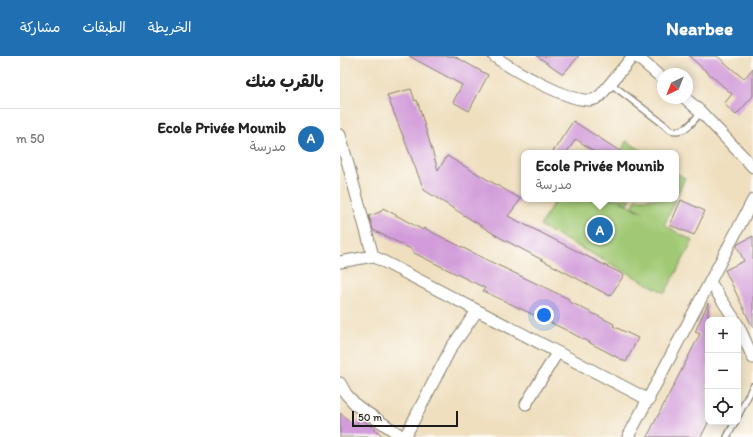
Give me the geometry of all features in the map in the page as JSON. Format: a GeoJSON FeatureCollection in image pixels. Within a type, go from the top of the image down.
{"type":"FeatureCollection","features":[{"type":"Feature","properties":{"kind":"street"},"geometry":{"type":"LineString","coordinates":[[494,56],[525,76],[545,86],[577,98],[589,100],[595,99],[634,56],[657,74]]}},
{"type":"Feature","properties":{"kind":"street"},"geometry":{"type":"LineString","coordinates":[[692,104],[753,167]]}},
{"type":"Feature","properties":{"kind":"street"},"geometry":{"type":"LineString","coordinates":[[340,135],[373,256]]}},
{"type":"Feature","properties":{"kind":"street"},"geometry":{"type":"LineString","coordinates":[[628,437],[649,400],[753,200]]}},
{"type":"Feature","properties":{"kind":"street"},"geometry":{"type":"LineString","coordinates":[[340,262],[373,256],[649,400]]}},
{"type":"Feature","properties":{"kind":"street"},"geometry":{"type":"LineString","coordinates":[[710,282],[733,317]]}},
{"type":"Feature","properties":{"kind":"street"},"geometry":{"type":"LineString","coordinates":[[340,383],[346,394],[357,406],[404,437],[451,348],[477,311]]}},
{"type":"Feature","properties":{"kind":"street"},"geometry":{"type":"LineString","coordinates":[[741,332],[753,358]]}},
{"type":"Feature","properties":{"kind":"street"},"geometry":{"type":"LineString","coordinates":[[526,404],[558,353]]}},
{"type":"Feature","properties":{"kind":"lane"},"geometry":{"type":"LineString","coordinates":[[610,83],[672,130],[677,132],[683,130],[701,112]]}},
{"type":"Feature","properties":{"kind":"lane"},"geometry":{"type":"LineString","coordinates":[[741,410],[753,386]]}},
{"type":"Feature","properties":{"kind":"lane"},"geometry":{"type":"LineString","coordinates":[[727,437],[733,425]]}},
{"type":"Feature","properties":{"kind":"green space"},"geometry":{"type":"Polygon","coordinates":[[[626,141],[641,150],[622,150],[626,141]]]}},
{"type":"Feature","properties":{"kind":"green space"},"geometry":{"type":"Polygon","coordinates":[[[679,175],[685,178],[679,191],[679,175]]]}},
{"type":"Feature","properties":{"kind":"green space"},"geometry":{"type":"Polygon","coordinates":[[[554,202],[622,202],[644,213],[633,206],[635,202],[675,202],[664,225],[693,241],[665,293],[540,226],[554,202]]]}},
{"type":"Feature","properties":{"kind":"building"},"geometry":{"type":"Polygon","coordinates":[[[409,56],[454,56],[488,75],[469,111],[453,102],[462,85],[409,56]]]}},
{"type":"Feature","properties":{"kind":"building"},"geometry":{"type":"Polygon","coordinates":[[[537,56],[579,56],[563,74],[537,56]]]}},
{"type":"Feature","properties":{"kind":"building"},"geometry":{"type":"Polygon","coordinates":[[[689,56],[717,56],[744,79],[753,68],[753,96],[736,115],[724,104],[732,94],[689,56]]]}},
{"type":"Feature","properties":{"kind":"building"},"geometry":{"type":"Polygon","coordinates":[[[411,89],[415,101],[417,100],[438,170],[447,156],[521,199],[508,216],[624,275],[610,296],[499,237],[424,190],[387,95],[411,89]]]}},
{"type":"Feature","properties":{"kind":"building"},"geometry":{"type":"Polygon","coordinates":[[[573,121],[618,150],[592,150],[576,139],[568,150],[554,150],[573,121]]]}},
{"type":"Feature","properties":{"kind":"building"},"geometry":{"type":"Polygon","coordinates":[[[681,200],[705,211],[694,235],[670,225],[681,200]]]}},
{"type":"Feature","properties":{"kind":"building"},"geometry":{"type":"Polygon","coordinates":[[[383,208],[423,230],[424,228],[569,299],[568,301],[638,338],[626,362],[564,329],[483,291],[485,288],[412,252],[413,250],[373,230],[369,216],[380,212],[383,208]]]}},
{"type":"Feature","properties":{"kind":"building"},"geometry":{"type":"Polygon","coordinates":[[[753,236],[753,328],[725,270],[744,261],[737,246],[753,236]]]}},
{"type":"Feature","properties":{"kind":"building"},"geometry":{"type":"Polygon","coordinates":[[[708,303],[708,317],[705,317],[705,425],[707,425],[701,437],[647,437],[700,334],[695,332],[708,303]]]}},
{"type":"Feature","properties":{"kind":"building"},"geometry":{"type":"Polygon","coordinates":[[[340,413],[355,426],[361,418],[384,437],[340,437],[340,413]]]}},
{"type":"Feature","properties":{"kind":"place","name":"Ecole Privée Mounib"},"geometry":{"type":"Point","coordinates":[600,230]}}]}
